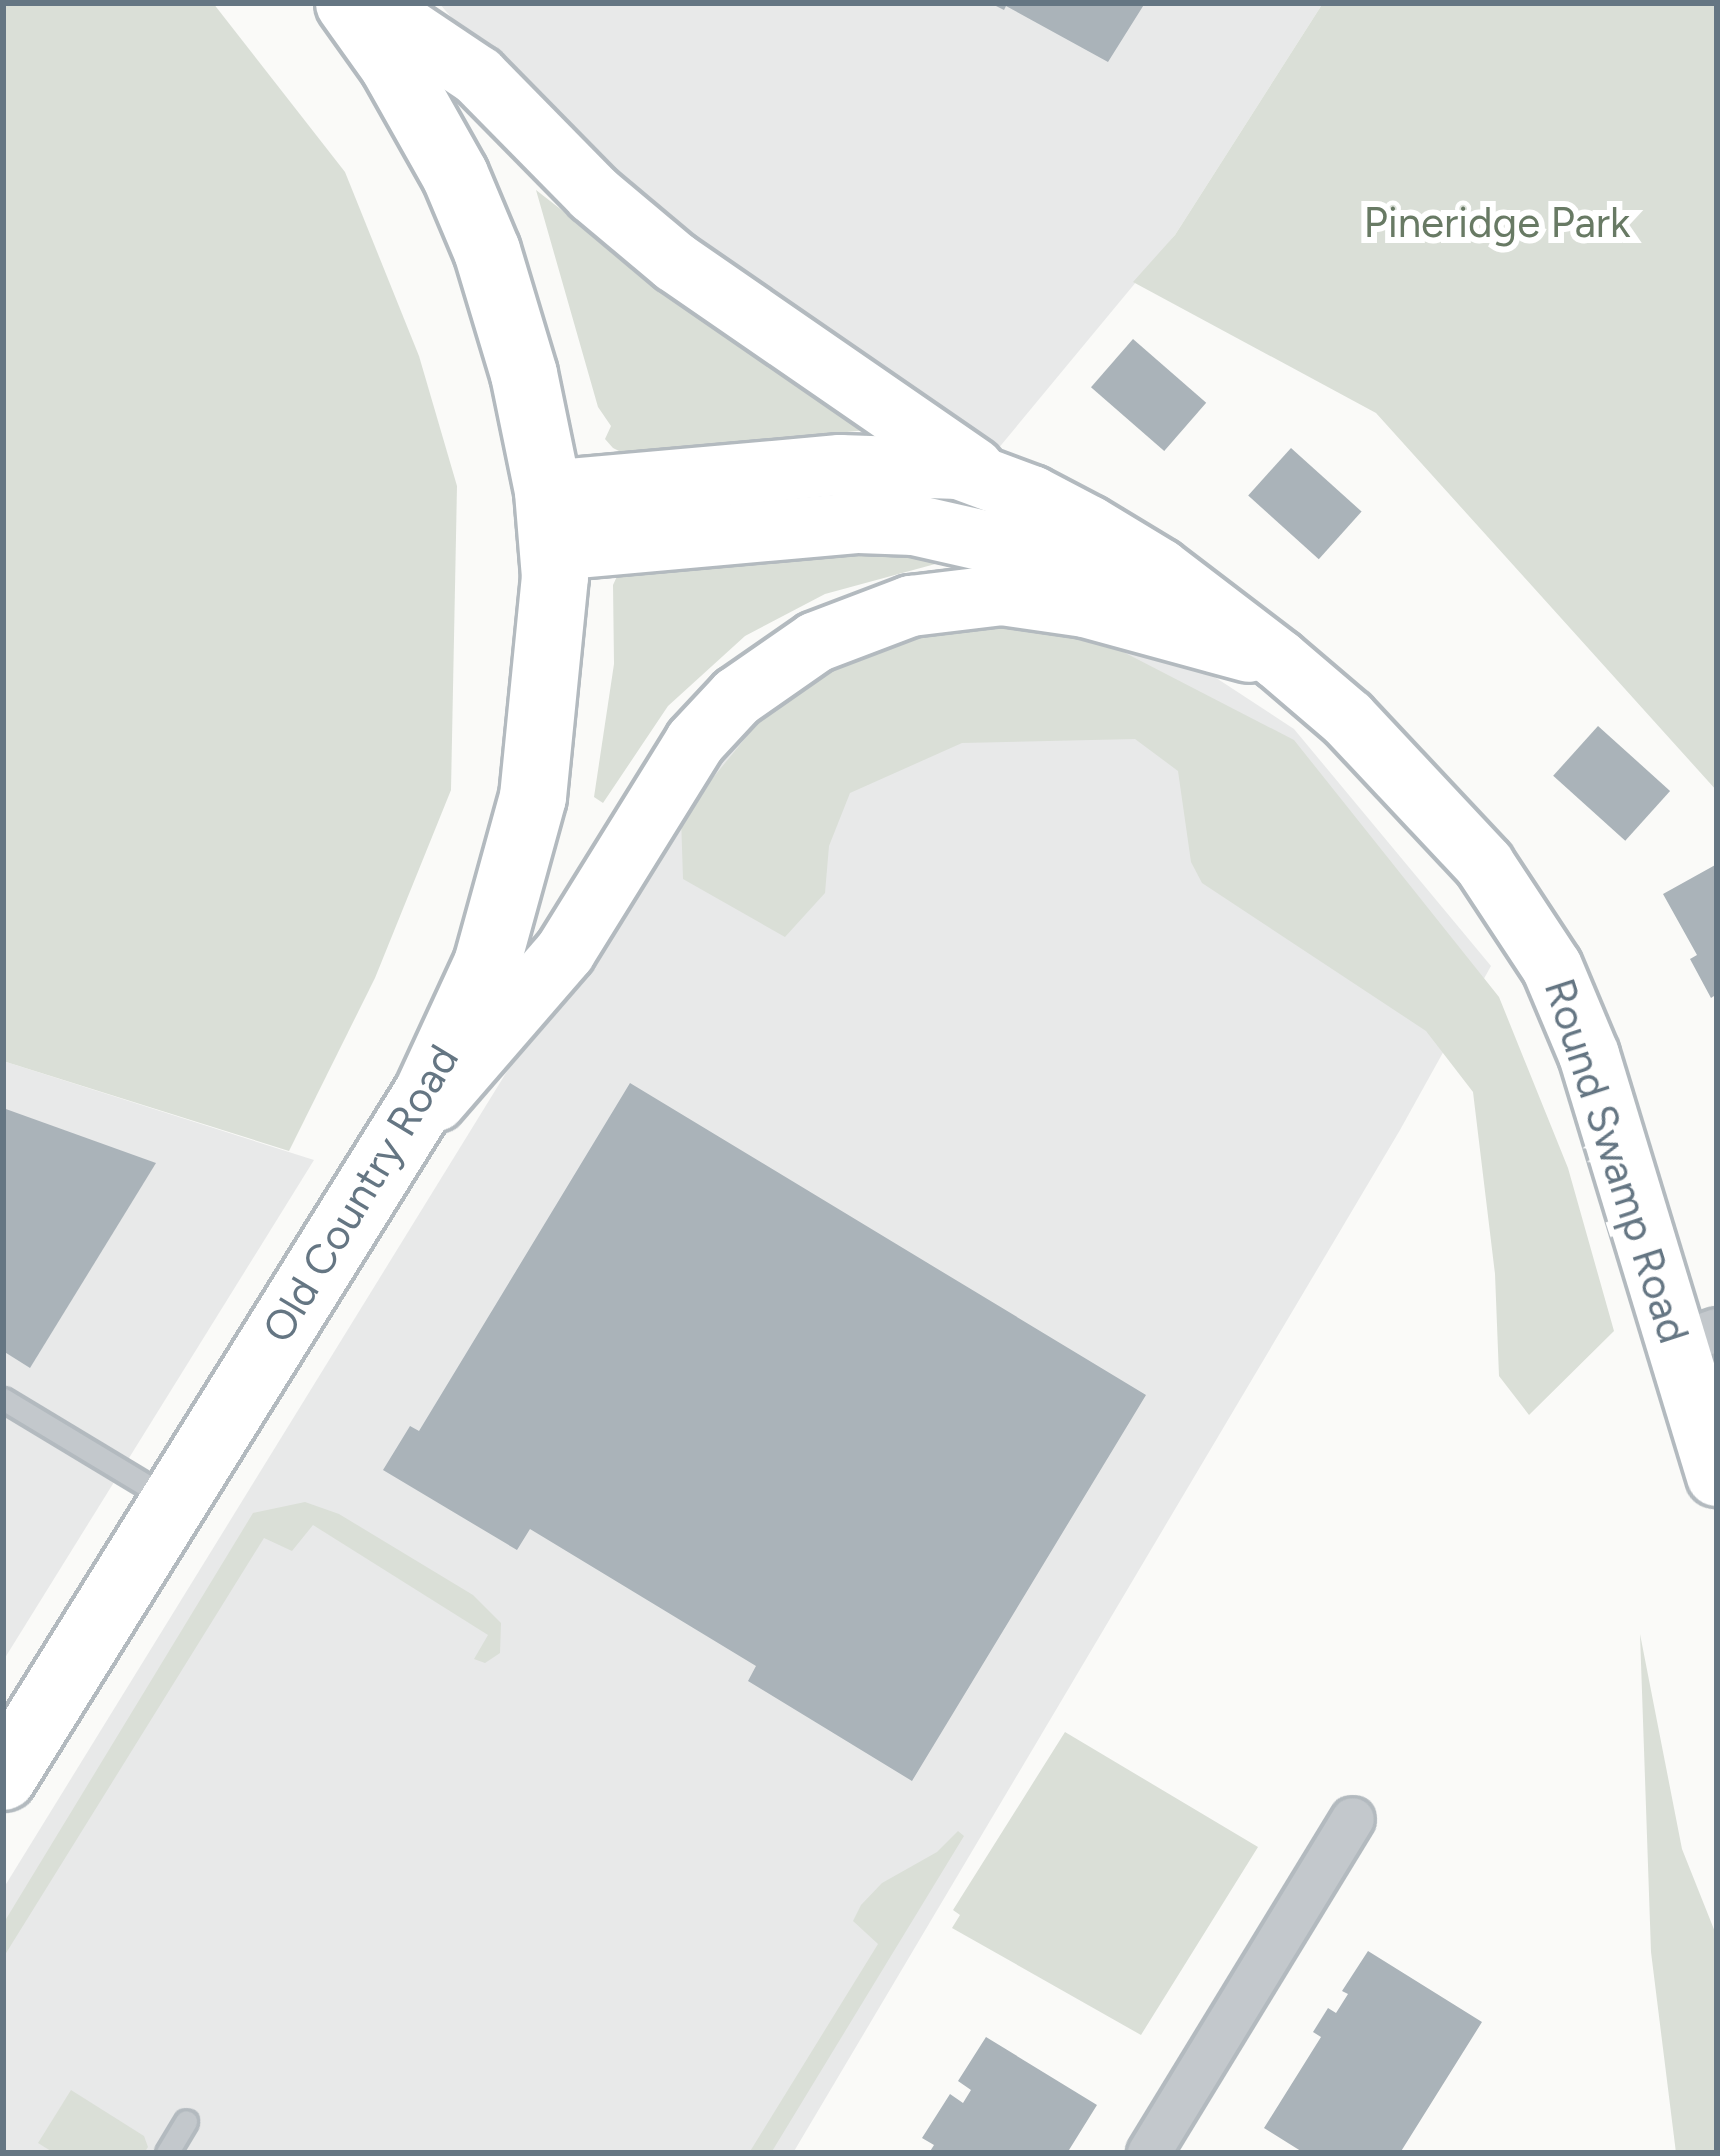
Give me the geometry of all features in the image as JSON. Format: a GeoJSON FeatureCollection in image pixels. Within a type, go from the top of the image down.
{"type":"FeatureCollection","features":[{"type":"Feature","properties":{"kind":"main road"},"geometry":{"type":"LineString","coordinates":[[350,3],[414,98],[472,214],[524,374],[551,521]]}},
{"type":"Feature","properties":{"kind":"main road"},"geometry":{"type":"LineString","coordinates":[[369,3],[478,76],[594,194],[675,262],[984,476]]}},
{"type":"Feature","properties":{"kind":"main road","name":"Round Swamp Road"},"geometry":{"type":"LineString","coordinates":[[551,521],[875,463],[937,465],[984,476],[1061,510],[1160,569],[1279,660],[1348,719],[1442,817],[1522,915],[1552,967],[1697,1337],[1717,1476]]}},
{"type":"Feature","properties":{"kind":"main road","name":"Round Swamp Road"},"geometry":{"type":"LineString","coordinates":[[551,521],[859,523],[944,529],[1101,578],[1279,660]]}},
{"type":"Feature","properties":{"kind":"main road","name":"Old Country Road"},"geometry":{"type":"LineString","coordinates":[[3,1777],[397,1147],[472,1002],[523,842],[545,713],[551,521]]}},
{"type":"Feature","properties":{"kind":"main road"},"geometry":{"type":"LineString","coordinates":[[397,1147],[565,952],[695,742],[737,697],[816,642],[911,606],[1002,596],[1085,607],[1279,660]]}},
{"type":"Feature","properties":{"kind":"street"},"geometry":{"type":"LineString","coordinates":[[1149,2153],[1353,1820]]}},
{"type":"Feature","properties":{"kind":"lane"},"geometry":{"type":"LineString","coordinates":[[3,1399],[172,1502]]}},
{"type":"Feature","properties":{"kind":"lane"},"geometry":{"type":"LineString","coordinates":[[167,2153],[186,2121]]}},
{"type":"Feature","properties":{"kind":"shaded area"},"geometry":{"type":"Polygon","coordinates":[[[439,3],[1323,3],[1175,235],[997,450],[669,232],[521,99],[439,3]]]}},
{"type":"Feature","properties":{"kind":"shaded area"},"geometry":{"type":"Polygon","coordinates":[[[1146,632],[1294,729],[1491,966],[1400,1130],[793,2153],[3,2153],[3,1889],[707,747],[811,661],[1146,632]]]}},
{"type":"Feature","properties":{"kind":"shaded area"},"geometry":{"type":"Polygon","coordinates":[[[3,1061],[314,1160],[3,1661],[3,1061]]]}},
{"type":"Feature","properties":{"kind":"green space"},"geometry":{"type":"Polygon","coordinates":[[[3,3],[213,3],[345,172],[419,356],[457,486],[451,790],[375,978],[289,1151],[3,1061],[3,3]]]}},
{"type":"Feature","properties":{"kind":"green space","name":"Pineridge Park"},"geometry":{"type":"Polygon","coordinates":[[[1323,3],[1717,3],[1717,791],[1376,413],[1133,282],[1175,235],[1323,3]]]}},
{"type":"Feature","properties":{"kind":"green space"},"geometry":{"type":"Polygon","coordinates":[[[536,190],[695,314],[867,430],[625,454],[613,448],[605,439],[611,426],[598,407],[536,190]]]}},
{"type":"Feature","properties":{"kind":"green space"},"geometry":{"type":"Polygon","coordinates":[[[878,547],[944,557],[939,563],[825,594],[745,636],[668,706],[603,803],[594,797],[614,664],[613,585],[619,572],[878,547]]]}},
{"type":"Feature","properties":{"kind":"green space"},"geometry":{"type":"Polygon","coordinates":[[[1046,612],[1294,740],[1499,997],[1568,1168],[1614,1331],[1529,1415],[1499,1376],[1495,1274],[1473,1092],[1426,1031],[1202,883],[1191,862],[1178,771],[1135,739],[962,743],[850,793],[829,846],[825,893],[785,937],[683,879],[681,817],[765,714],[905,624],[1046,612]]]}},
{"type":"Feature","properties":{"kind":"green space"},"geometry":{"type":"Polygon","coordinates":[[[305,1502],[339,1514],[473,1595],[501,1623],[500,1653],[485,1663],[474,1659],[488,1635],[313,1525],[292,1551],[264,1538],[3,1958],[3,1924],[253,1513],[305,1502]]]}},
{"type":"Feature","properties":{"kind":"green space"},"geometry":{"type":"Polygon","coordinates":[[[1640,1634],[1682,1849],[1717,1937],[1717,2153],[1676,2153],[1651,1952],[1640,1634]]]}},
{"type":"Feature","properties":{"kind":"green space"},"geometry":{"type":"Polygon","coordinates":[[[1065,1732],[1258,1847],[1141,2035],[952,1928],[960,1915],[953,1910],[1065,1732]]]}},
{"type":"Feature","properties":{"kind":"green space"},"geometry":{"type":"Polygon","coordinates":[[[958,1831],[964,1836],[771,2153],[749,2153],[878,1944],[853,1921],[861,1905],[882,1883],[937,1852],[958,1831]]]}},
{"type":"Feature","properties":{"kind":"green space"},"geometry":{"type":"Polygon","coordinates":[[[71,2090],[144,2136],[148,2147],[144,2153],[54,2153],[38,2143],[71,2090]]]}},
{"type":"Feature","properties":{"kind":"building"},"geometry":{"type":"Polygon","coordinates":[[[990,3],[1145,3],[1108,62],[1006,6],[1004,10],[990,3]]]}},
{"type":"Feature","properties":{"kind":"building"},"geometry":{"type":"Polygon","coordinates":[[[1133,339],[1206,403],[1164,451],[1091,387],[1133,339]]]}},
{"type":"Feature","properties":{"kind":"building"},"geometry":{"type":"Polygon","coordinates":[[[1291,448],[1362,512],[1319,559],[1248,496],[1291,448]]]}},
{"type":"Feature","properties":{"kind":"building"},"geometry":{"type":"Polygon","coordinates":[[[1598,726],[1670,791],[1625,841],[1553,776],[1598,726]]]}},
{"type":"Feature","properties":{"kind":"building"},"geometry":{"type":"Polygon","coordinates":[[[1717,864],[1717,994],[1711,998],[1690,959],[1697,955],[1663,894],[1717,864]]]}},
{"type":"Feature","properties":{"kind":"building"},"geometry":{"type":"Polygon","coordinates":[[[630,1083],[1146,1395],[912,1781],[748,1681],[756,1666],[530,1529],[517,1550],[383,1470],[410,1426],[419,1431],[630,1083]]]}},
{"type":"Feature","properties":{"kind":"building"},"geometry":{"type":"Polygon","coordinates":[[[3,1108],[156,1163],[30,1368],[3,1351],[3,1108]]]}},
{"type":"Feature","properties":{"kind":"building"},"geometry":{"type":"Polygon","coordinates":[[[1368,1951],[1482,2022],[1400,2153],[1304,2153],[1264,2128],[1321,2037],[1313,2032],[1328,2008],[1336,2013],[1348,1994],[1342,1991],[1368,1951]]]}},
{"type":"Feature","properties":{"kind":"building"},"geometry":{"type":"Polygon","coordinates":[[[986,2037],[1097,2105],[1069,2150],[929,2153],[934,2145],[922,2138],[950,2094],[963,2103],[971,2090],[958,2081],[986,2037]]]}}]}
